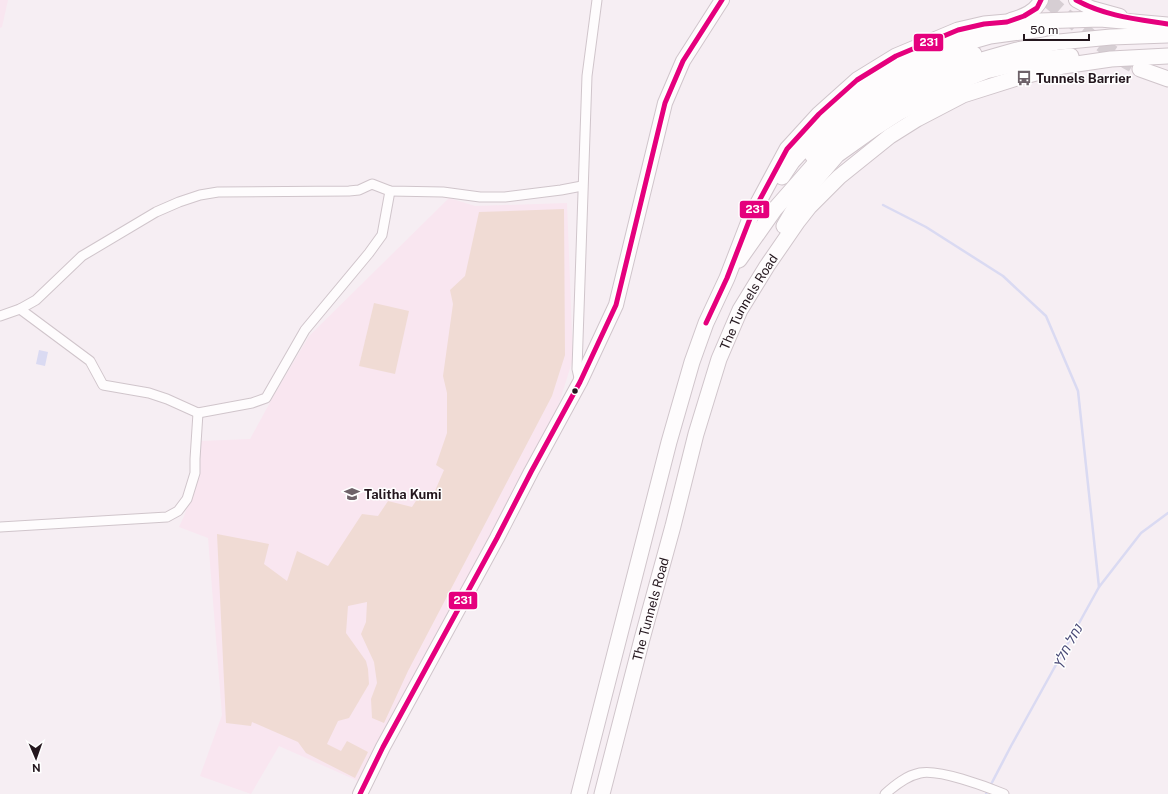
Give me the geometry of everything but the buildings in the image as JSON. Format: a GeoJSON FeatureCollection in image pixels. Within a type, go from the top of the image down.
{"type":"FeatureCollection","features":[{"type":"Feature","properties":{"kind":"highway"},"geometry":{"type":"LineString","coordinates":[[890,136],[859,110],[857,80],[896,56],[958,30],[984,24],[1007,22],[1100,19],[1168,25]]}},
{"type":"Feature","properties":{"kind":"highway"},"geometry":{"type":"LineString","coordinates":[[740,310],[765,258],[801,197],[837,155],[859,110],[867,87],[903,67],[955,46],[990,36],[1083,25],[1168,25]]}},
{"type":"Feature","properties":{"kind":"highway"},"geometry":{"type":"LineString","coordinates":[[729,271],[775,209],[859,110],[866,103],[878,96],[922,72],[1014,42],[1048,35],[1110,31],[1168,30]]}},
{"type":"Feature","properties":{"kind":"highway"},"geometry":{"type":"LineString","coordinates":[[859,110],[875,112],[926,84],[975,62],[1017,50],[1059,42],[1111,37],[1168,35]]}},
{"type":"Feature","properties":{"kind":"highway"},"geometry":{"type":"LineString","coordinates":[[729,271],[740,241],[792,162],[833,117],[859,110],[900,112],[949,86],[986,71],[1034,60],[1088,54],[1129,53],[1168,55]]}},
{"type":"Feature","properties":{"kind":"highway","name":"The Tunnels Road"},"geometry":{"type":"LineString","coordinates":[[602,794],[696,434],[719,359],[740,310],[767,266],[798,221],[809,207],[840,177],[890,136],[917,119],[963,95],[1017,78],[1063,66],[1110,59],[1168,55]]}},
{"type":"Feature","properties":{"kind":"highway"},"geometry":{"type":"LineString","coordinates":[[1140,69],[1168,79]]}},
{"type":"Feature","properties":{"kind":"highway","name":"The Tunnels Road"},"geometry":{"type":"LineString","coordinates":[[579,794],[683,392],[706,323],[729,271]]}},
{"type":"Feature","properties":{"kind":"main road"},"geometry":{"type":"LineString","coordinates":[[360,794],[387,740],[580,382],[616,306],[665,103],[683,61],[722,0]]}},
{"type":"Feature","properties":{"kind":"main road"},"geometry":{"type":"LineString","coordinates":[[1007,22],[1031,12],[1036,8],[1041,0]]}},
{"type":"Feature","properties":{"kind":"main road"},"geometry":{"type":"LineString","coordinates":[[1076,0],[1091,8],[1103,12],[1168,25]]}},
{"type":"Feature","properties":{"kind":"street"},"geometry":{"type":"LineString","coordinates":[[580,382],[577,369],[582,186],[587,76],[597,0]]}},
{"type":"Feature","properties":{"kind":"street"},"geometry":{"type":"LineString","coordinates":[[0,316],[20,309],[36,300],[82,256],[156,212],[200,195],[218,192],[349,191],[358,190],[372,184],[390,191],[443,192],[480,197],[505,197],[582,186]]}},
{"type":"Feature","properties":{"kind":"street"},"geometry":{"type":"LineString","coordinates":[[20,309],[90,360],[103,385],[149,393],[167,399],[198,413],[252,403],[266,398],[304,330],[369,253],[382,235],[390,191]]}},
{"type":"Feature","properties":{"kind":"street"},"geometry":{"type":"LineString","coordinates":[[0,527],[167,517],[178,511],[187,498],[195,473],[198,413]]}},
{"type":"Feature","properties":{"kind":"street"},"geometry":{"type":"LineString","coordinates":[[885,794],[892,787],[908,777],[920,773],[940,774],[964,780],[1004,794]]}},
{"type":"Feature","properties":{"kind":"shaded area"},"geometry":{"type":"Polygon","coordinates":[[[0,0],[8,0],[2,27],[0,28],[0,0]]]}},
{"type":"Feature","properties":{"kind":"shaded area","name":"Talitha Kumi"},"geometry":{"type":"Polygon","coordinates":[[[449,198],[475,206],[567,203],[573,359],[555,416],[358,781],[279,746],[251,794],[200,776],[222,715],[208,538],[179,527],[200,473],[200,441],[250,439],[309,336],[449,198]]]}},
{"type":"Feature","properties":{"kind":"shaded area"},"geometry":{"type":"Polygon","coordinates":[[[564,209],[565,355],[552,396],[408,671],[384,723],[372,718],[371,699],[377,683],[374,662],[361,634],[366,622],[367,602],[348,606],[346,633],[366,661],[369,684],[349,718],[338,721],[327,744],[341,751],[347,741],[368,752],[355,778],[306,753],[298,742],[252,722],[251,726],[226,723],[217,534],[269,544],[264,564],[287,581],[297,551],[328,566],[362,514],[378,516],[388,501],[412,507],[419,496],[431,500],[444,470],[436,465],[447,433],[447,393],[443,376],[453,304],[450,290],[465,276],[479,212],[564,209]]]}},
{"type":"Feature","properties":{"kind":"shaded area"},"geometry":{"type":"Polygon","coordinates":[[[374,303],[409,311],[395,374],[359,366],[374,303]]]}},
{"type":"Feature","properties":{"kind":"water"},"geometry":{"type":"Polygon","coordinates":[[[39,350],[48,352],[45,366],[36,364],[39,350]]]}},
{"type":"Feature","properties":{"kind":"waterway"},"geometry":{"type":"LineString","coordinates":[[883,205],[926,227],[1003,276],[1046,316],[1078,391],[1099,587]]}},
{"type":"Feature","properties":{"kind":"waterway","name":"נחל חלץ"},"geometry":{"type":"LineString","coordinates":[[986,794],[1099,587],[1141,533],[1168,513]]}},
{"type":"Feature","properties":{"kind":"tunnel"},"geometry":{"type":"LineString","coordinates":[[1048,0],[1103,46],[1140,69]]}},
{"type":"Feature","properties":{"kind":"transit line","name":"231"},"geometry":{"type":"LineString","coordinates":[[360,794],[383,747],[580,382],[616,305],[665,103],[683,61],[722,0]]}},
{"type":"Feature","properties":{"kind":"transit line","name":"231"},"geometry":{"type":"LineString","coordinates":[[706,323],[727,278],[751,216],[787,149],[819,114],[857,80],[896,56],[958,30],[984,24],[1007,22],[1024,16],[1037,8],[1041,0]]}},
{"type":"Feature","properties":{"kind":"transit line","name":"231"},"geometry":{"type":"LineString","coordinates":[[1076,0],[1098,10],[1109,13],[1168,24]]}},
{"type":"Feature","properties":{"kind":"place","name":"Tunnels Barrier"},"geometry":{"type":"Point","coordinates":[1024,78]}},
{"type":"Feature","properties":{"kind":"place","name":"Talitha Kumi"},"geometry":{"type":"Point","coordinates":[352,494]}}]}
